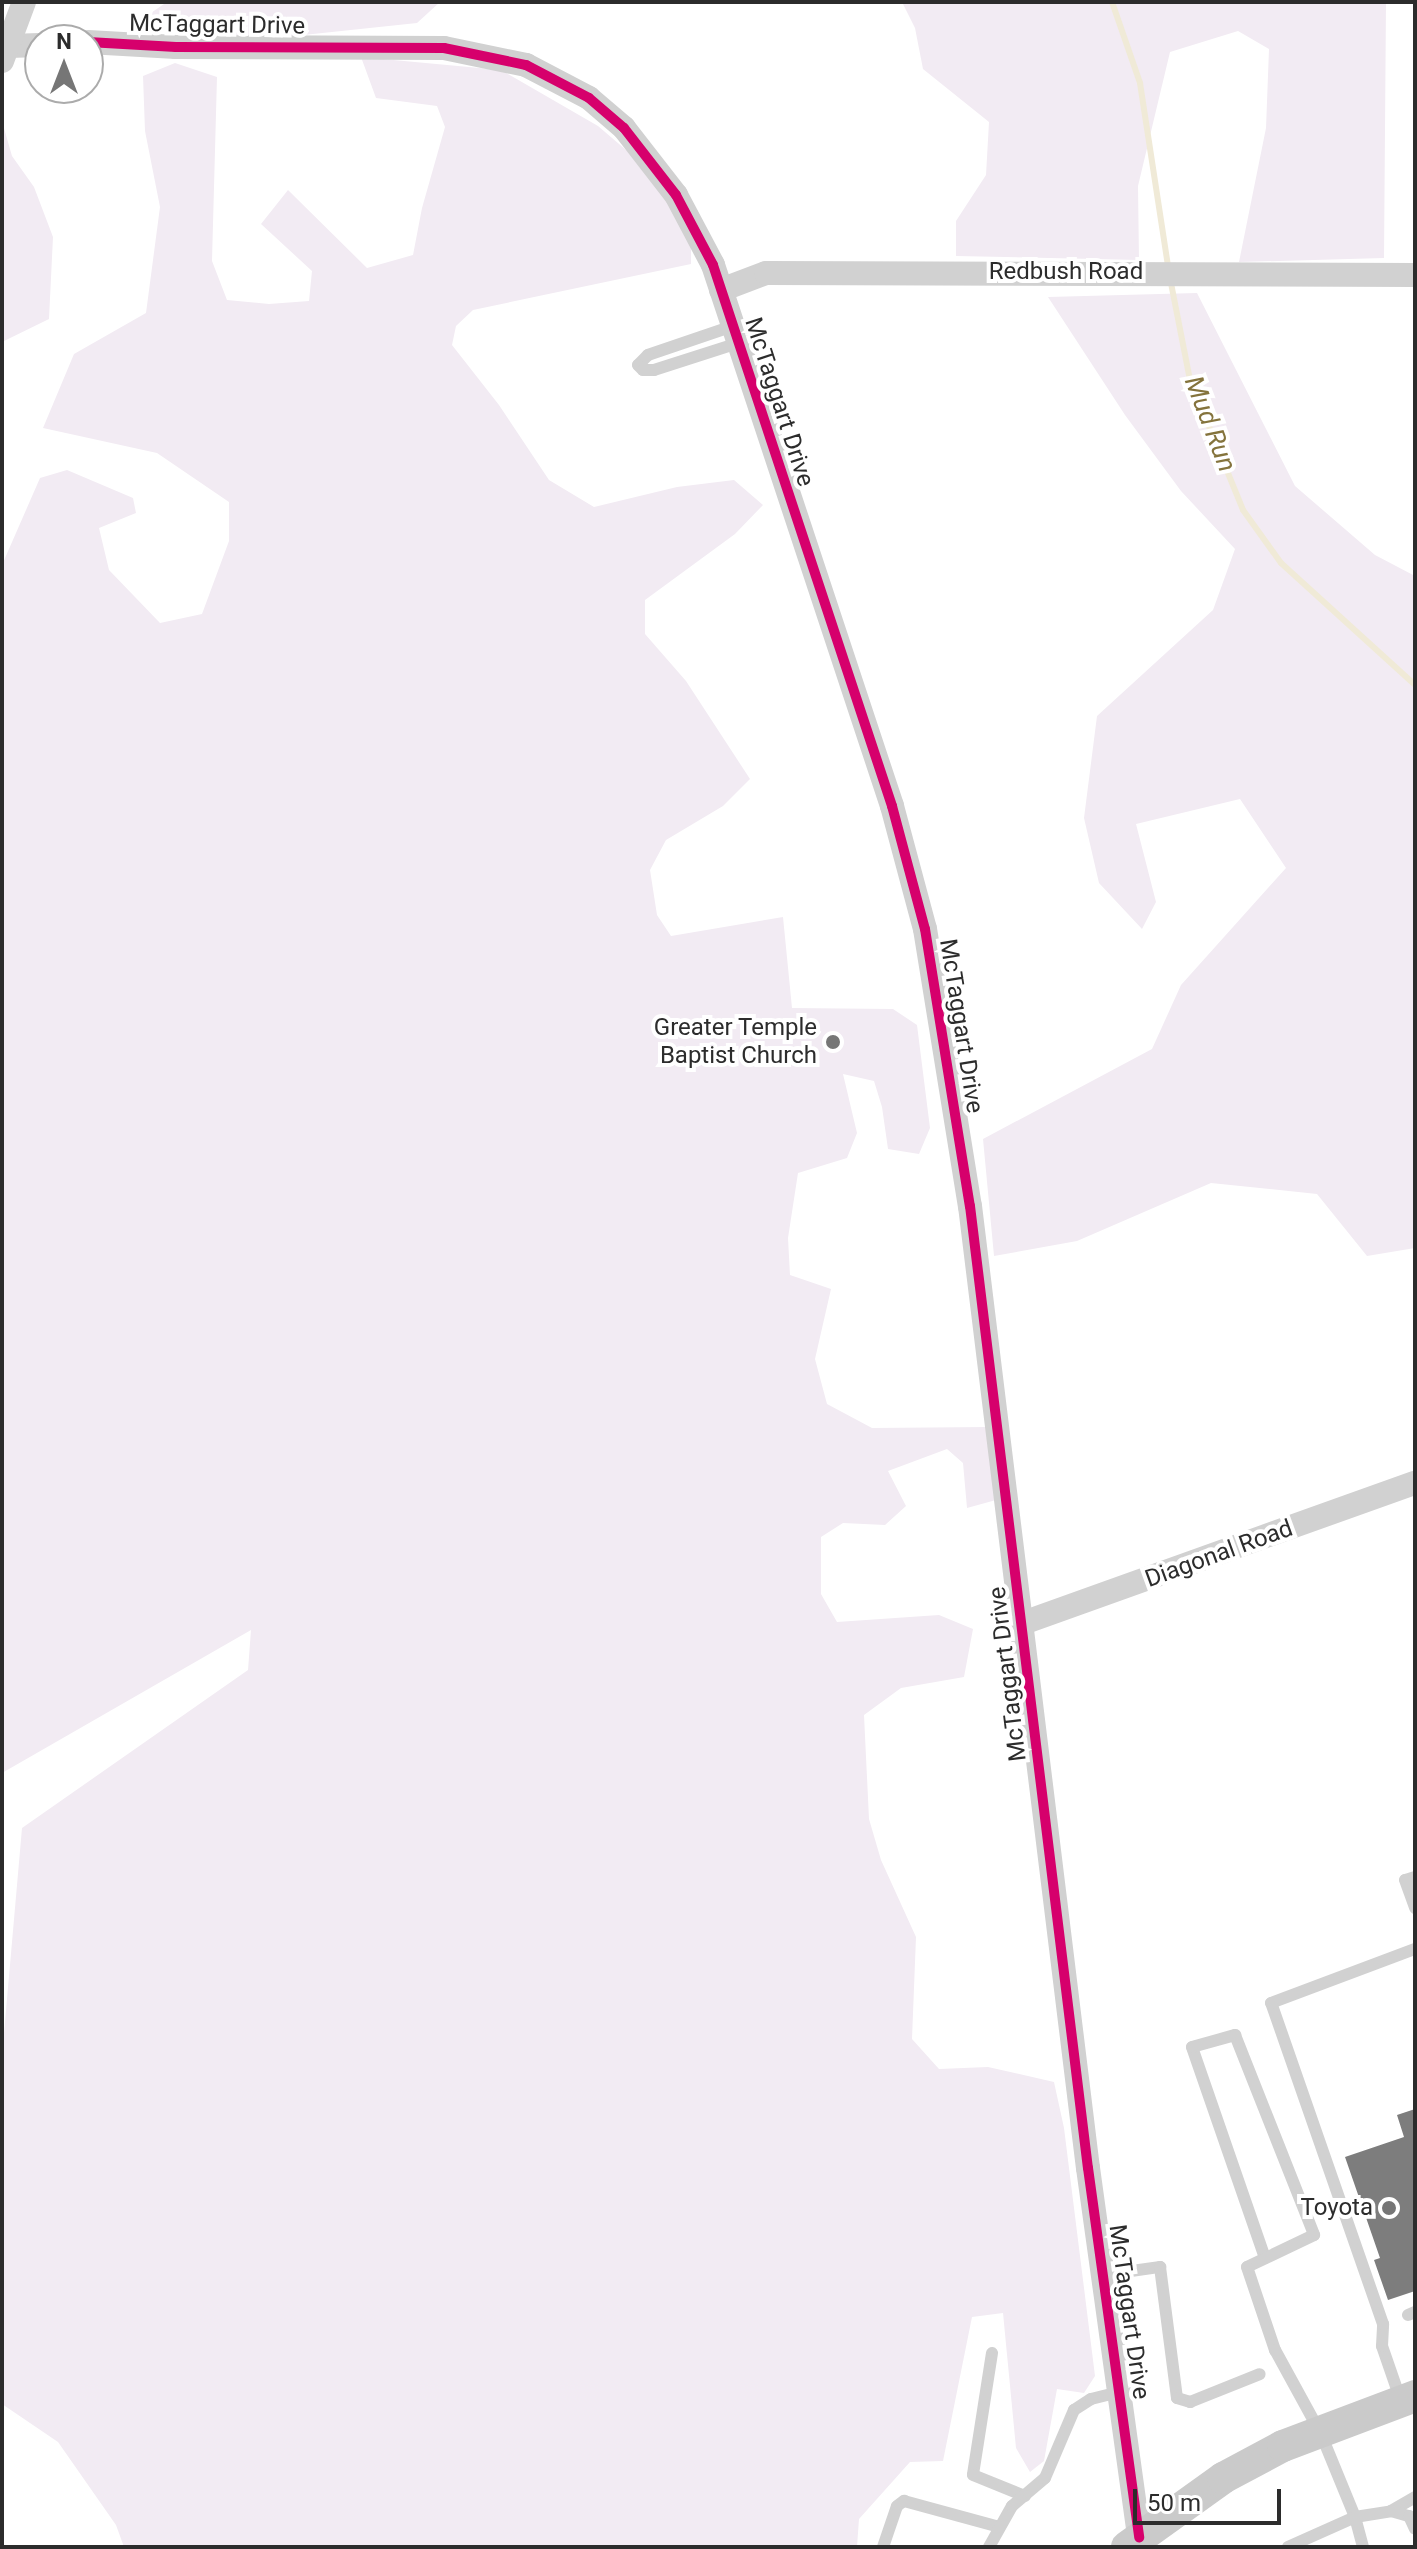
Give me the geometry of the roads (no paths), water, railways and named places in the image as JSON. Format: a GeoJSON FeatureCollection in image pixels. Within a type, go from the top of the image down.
{"type":"FeatureCollection","features":[{"type":"Feature","properties":{"kind":"main road"},"geometry":{"type":"LineString","coordinates":[[1133,2542],[1223,2478],[1283,2446],[1408,2399]]}},
{"type":"Feature","properties":{"kind":"street"},"geometry":{"type":"LineString","coordinates":[[5,53],[24,2]]}},
{"type":"Feature","properties":{"kind":"street","name":"McTaggart Drive"},"geometry":{"type":"LineString","coordinates":[[104,43],[176,47],[444,48],[526,65],[589,98],[644,151],[676,195],[699,235],[721,290],[892,806],[917,894],[970,1206],[1120,2392],[1133,2542]]}},
{"type":"Feature","properties":{"kind":"street","name":"Redbush Road"},"geometry":{"type":"LineString","coordinates":[[721,290],[766,273],[1415,275]]}},
{"type":"Feature","properties":{"kind":"street","name":"Diagonal Road"},"geometry":{"type":"LineString","coordinates":[[1023,1623],[1415,1483]]}},
{"type":"Feature","properties":{"kind":"lane"},"geometry":{"type":"LineString","coordinates":[[736,335],[654,370],[643,370],[638,365],[648,355],[736,335]]}},
{"type":"Feature","properties":{"kind":"lane"},"geometry":{"type":"LineString","coordinates":[[1415,1877],[1405,1880],[1415,1908]]}},
{"type":"Feature","properties":{"kind":"lane"},"geometry":{"type":"LineString","coordinates":[[1408,2399],[1382,2346],[1383,2324],[1271,2003],[1415,1949]]}},
{"type":"Feature","properties":{"kind":"lane"},"geometry":{"type":"LineString","coordinates":[[1265,2258],[1192,2047],[1235,2035],[1314,2235],[1247,2267],[1275,2350],[1321,2434],[1355,2517],[1363,2547]]}},
{"type":"Feature","properties":{"kind":"lane"},"geometry":{"type":"LineString","coordinates":[[1103,2275],[1160,2267],[1177,2398],[1190,2402],[1260,2374]]}},
{"type":"Feature","properties":{"kind":"lane"},"geometry":{"type":"LineString","coordinates":[[992,2353],[973,2475],[1025,2496]]}},
{"type":"Feature","properties":{"kind":"lane"},"geometry":{"type":"LineString","coordinates":[[989,2547],[1012,2506],[1045,2478],[1074,2410],[1091,2399],[1120,2392]]}},
{"type":"Feature","properties":{"kind":"lane"},"geometry":{"type":"LineString","coordinates":[[1288,2547],[1355,2517],[1391,2511],[1415,2497]]}},
{"type":"Feature","properties":{"kind":"lane"},"geometry":{"type":"LineString","coordinates":[[883,2547],[897,2506],[904,2501],[1000,2527]]}},
{"type":"Feature","properties":{"kind":"lane"},"geometry":{"type":"LineString","coordinates":[[1391,2511],[1409,2516],[1415,2529]]}},
{"type":"Feature","properties":{"kind":"waterway","name":"Mud Run"},"geometry":{"type":"LineString","coordinates":[[1112,2],[1140,83],[1168,267]]}},
{"type":"Feature","properties":{"kind":"waterway","name":"Mud Run"},"geometry":{"type":"LineString","coordinates":[[1170,278],[1190,380],[1243,510],[1281,563],[1415,685]]}},
{"type":"Feature","properties":{"kind":"place","name":"Greater Temple Baptist Church"},"geometry":{"type":"Point","coordinates":[833,1042]}},
{"type":"Feature","properties":{"kind":"place","name":"Toyota"},"geometry":{"type":"Point","coordinates":[1389,2208]}}]}
